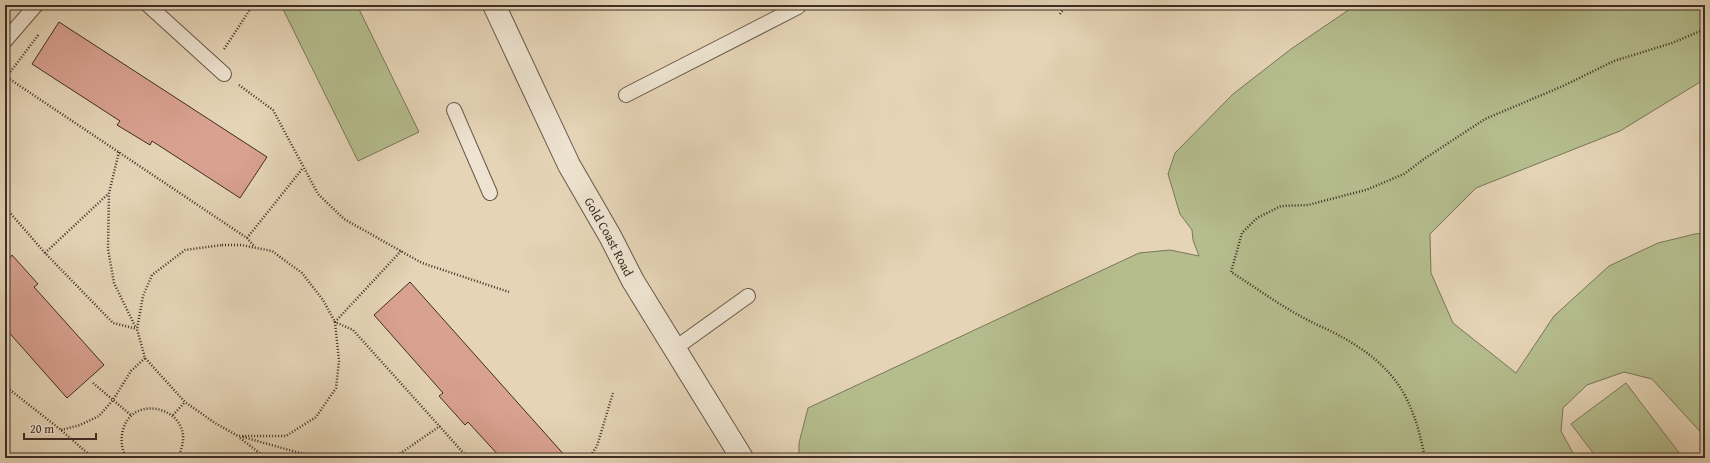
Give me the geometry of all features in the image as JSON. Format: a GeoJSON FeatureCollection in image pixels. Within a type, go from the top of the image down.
{"type":"FeatureCollection","features":[{"type":"Feature","properties":{"kind":"street","name":"Gold Coast Road"},"geometry":{"type":"LineString","coordinates":[[494,5],[569,166],[610,236],[633,281],[742,458]]}},
{"type":"Feature","properties":{"kind":"lane"},"geometry":{"type":"LineString","coordinates":[[5,41],[36,5]]}},
{"type":"Feature","properties":{"kind":"lane"},"geometry":{"type":"LineString","coordinates":[[148,5],[219,69]]}},
{"type":"Feature","properties":{"kind":"lane"},"geometry":{"type":"LineString","coordinates":[[626,95],[798,7]]}},
{"type":"Feature","properties":{"kind":"lane"},"geometry":{"type":"LineString","coordinates":[[454,110],[490,193]]}},
{"type":"Feature","properties":{"kind":"lane"},"geometry":{"type":"LineString","coordinates":[[674,349],[748,296]]}},
{"type":"Feature","properties":{"kind":"path"},"geometry":{"type":"LineString","coordinates":[[253,5],[219,69],[273,110],[318,194],[344,219],[422,263],[509,292]]}},
{"type":"Feature","properties":{"kind":"path"},"geometry":{"type":"LineString","coordinates":[[1060,14],[1066,5]]}},
{"type":"Feature","properties":{"kind":"path"},"geometry":{"type":"LineString","coordinates":[[1425,458],[1416,420],[1408,400],[1393,376],[1373,358],[1343,337],[1302,317],[1231,272],[1242,232],[1257,218],[1281,206],[1308,205],[1366,190],[1404,174],[1485,118],[1563,86],[1614,62],[1672,43],[1705,29]]}},
{"type":"Feature","properties":{"kind":"path"},"geometry":{"type":"LineString","coordinates":[[39,34],[6,77],[247,238],[256,248]]}},
{"type":"Feature","properties":{"kind":"path"},"geometry":{"type":"LineString","coordinates":[[119,152],[108,193],[108,249],[114,283],[137,329],[145,358],[185,402],[215,423],[238,436],[266,458]]}},
{"type":"Feature","properties":{"kind":"path"},"geometry":{"type":"LineString","coordinates":[[247,238],[303,168]]}},
{"type":"Feature","properties":{"kind":"path"},"geometry":{"type":"LineString","coordinates":[[45,253],[108,193]]}},
{"type":"Feature","properties":{"kind":"path"},"geometry":{"type":"LineString","coordinates":[[5,207],[45,253],[113,323],[137,329]]}},
{"type":"Feature","properties":{"kind":"path"},"geometry":{"type":"LineString","coordinates":[[137,329],[143,296],[152,275],[185,250],[241,245],[272,251],[302,273],[323,300],[334,322],[339,361],[336,388],[316,417],[286,436],[238,436]]}},
{"type":"Feature","properties":{"kind":"path"},"geometry":{"type":"LineString","coordinates":[[334,322],[401,251]]}},
{"type":"Feature","properties":{"kind":"path"},"geometry":{"type":"LineString","coordinates":[[334,322],[353,330],[468,458]]}},
{"type":"Feature","properties":{"kind":"path"},"geometry":{"type":"LineString","coordinates":[[61,430],[80,425],[99,416],[113,400],[131,371],[145,358]]}},
{"type":"Feature","properties":{"kind":"path"},"geometry":{"type":"LineString","coordinates":[[93,383],[132,416]]}},
{"type":"Feature","properties":{"kind":"path"},"geometry":{"type":"LineString","coordinates":[[5,386],[61,430],[93,458]]}},
{"type":"Feature","properties":{"kind":"path"},"geometry":{"type":"LineString","coordinates":[[589,458],[597,446],[613,393]]}},
{"type":"Feature","properties":{"kind":"path"},"geometry":{"type":"LineString","coordinates":[[173,415],[185,402]]}},
{"type":"Feature","properties":{"kind":"path"},"geometry":{"type":"LineString","coordinates":[[127,458],[124,454],[121,442],[122,430],[128,419],[138,411],[150,408],[162,409],[173,415],[180,425],[184,437],[182,449],[177,458]]}},
{"type":"Feature","properties":{"kind":"path"},"geometry":{"type":"LineString","coordinates":[[238,436],[307,455],[356,457],[397,456],[440,426]]}},
{"type":"Feature","properties":{"kind":"green space"},"geometry":{"type":"Polygon","coordinates":[[[281,5],[357,5],[419,132],[358,161],[281,5]]]}},
{"type":"Feature","properties":{"kind":"green space"},"geometry":{"type":"Polygon","coordinates":[[[1356,5],[1705,5],[1705,79],[1620,131],[1476,188],[1430,234],[1431,273],[1453,323],[1516,373],[1554,316],[1609,266],[1658,243],[1705,233],[1705,437],[1652,379],[1624,372],[1587,385],[1563,408],[1561,431],[1573,453],[1578,458],[799,458],[799,443],[808,408],[1139,253],[1170,250],[1199,256],[1193,240],[1192,230],[1180,214],[1168,174],[1175,153],[1233,94],[1291,49],[1356,5]]]}},
{"type":"Feature","properties":{"kind":"green space"},"geometry":{"type":"Polygon","coordinates":[[[1626,383],[1683,458],[1597,458],[1571,424],[1626,383]]]}},
{"type":"Feature","properties":{"kind":"building"},"geometry":{"type":"Polygon","coordinates":[[[59,22],[267,157],[240,198],[152,141],[150,145],[117,125],[120,121],[32,64],[59,22]]]}},
{"type":"Feature","properties":{"kind":"building"},"geometry":{"type":"Polygon","coordinates":[[[5,254],[9,259],[12,255],[38,284],[34,287],[104,365],[67,398],[5,328],[5,254]]]}},
{"type":"Feature","properties":{"kind":"building"},"geometry":{"type":"Polygon","coordinates":[[[410,282],[567,458],[501,458],[468,422],[465,425],[439,396],[443,393],[374,315],[410,282]]]}}]}
